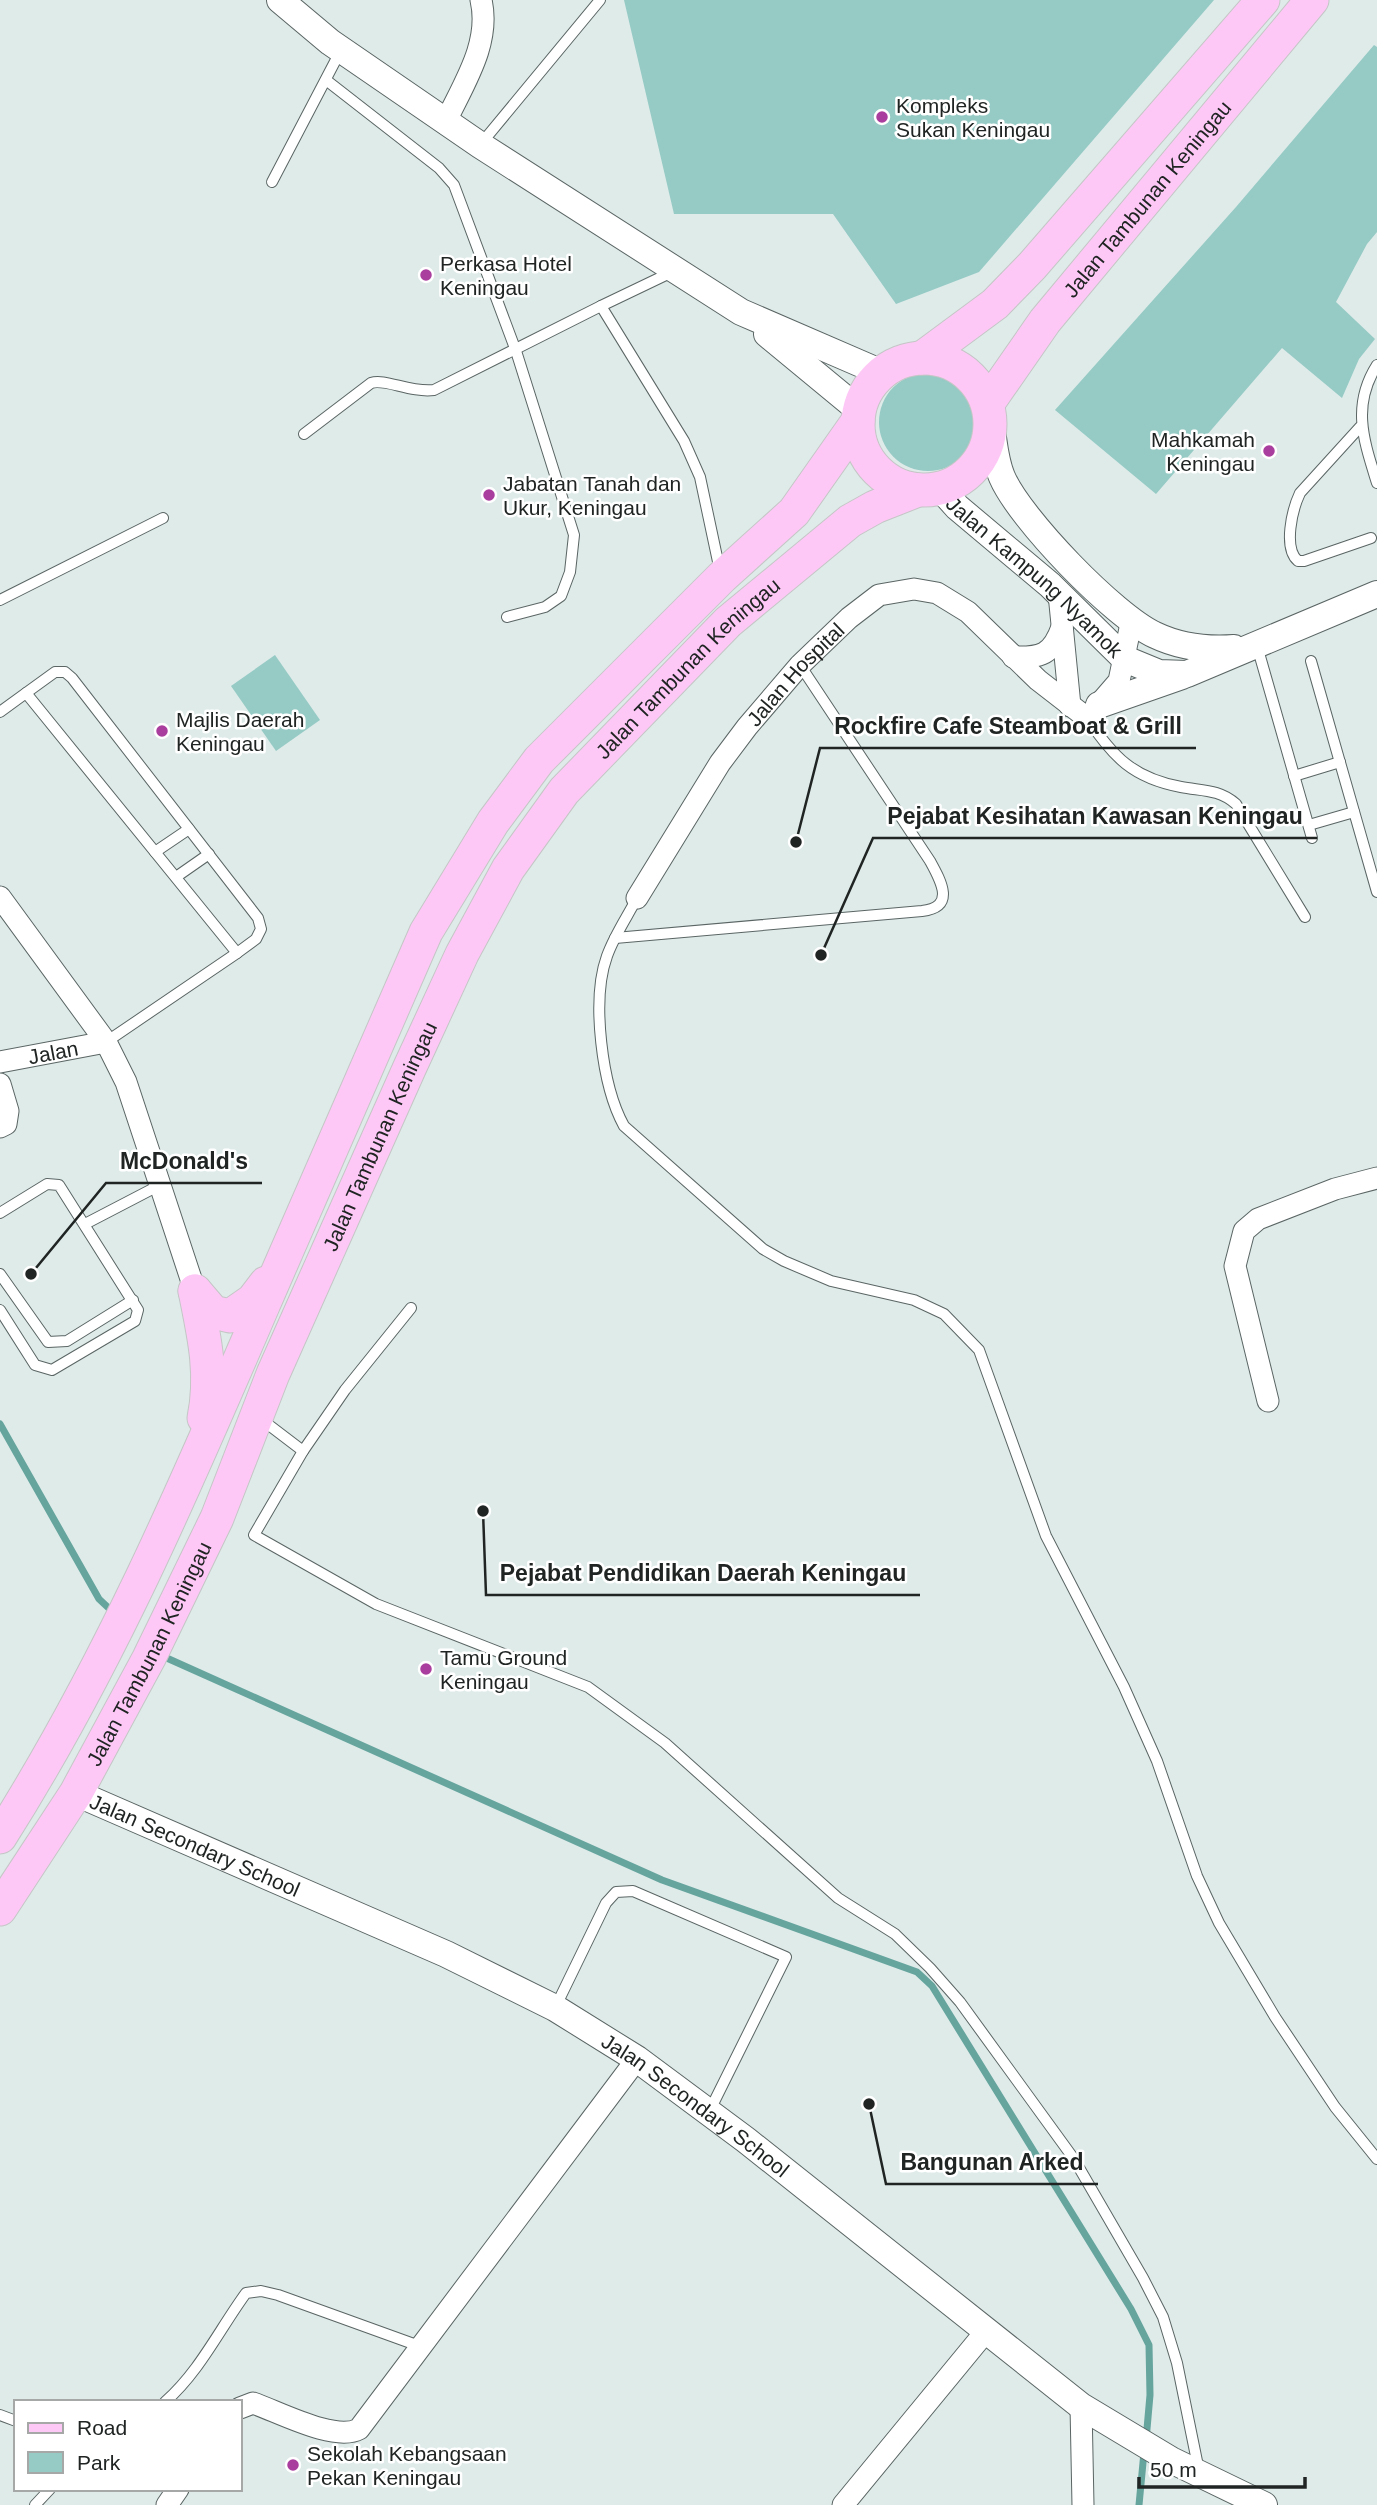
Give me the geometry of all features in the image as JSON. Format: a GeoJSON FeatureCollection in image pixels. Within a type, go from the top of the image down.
{"type":"FeatureCollection","features":[{"type":"Feature","properties":{"kind":"main road","name":"Jalan Tambunan Keningau"},"geometry":{"type":"LineString","coordinates":[[922,358],[995,304],[1032,266],[1263,0]]}},
{"type":"Feature","properties":{"kind":"main road","name":"Jalan Tambunan Keningau"},"geometry":{"type":"LineString","coordinates":[[990,414],[1045,321],[1312,0]]}},
{"type":"Feature","properties":{"kind":"main road"},"geometry":{"type":"LineString","coordinates":[[922,358],[943,360],[962,369],[978,384],[990,414],[987,446],[977,465],[961,480],[929,489],[898,485],[881,474],[868,459],[860,441],[859,415],[867,390],[882,373],[901,362],[922,358]]}},
{"type":"Feature","properties":{"kind":"main road","name":"Jalan Tambunan Keningau"},"geometry":{"type":"LineString","coordinates":[[0,1837],[39,1776],[132,1601],[191,1475],[426,932],[480,841],[539,760],[722,577],[794,512],[859,415]]}},
{"type":"Feature","properties":{"kind":"main road","name":"Jalan Tambunan Keningau"},"geometry":{"type":"LineString","coordinates":[[0,1909],[76,1793],[149,1658],[217,1518],[256,1416],[319,1268],[462,954],[508,869],[535,828],[594,758],[728,622],[850,521],[875,507],[929,489]]}},
{"type":"Feature","properties":{"kind":"main road"},"geometry":{"type":"LineString","coordinates":[[195,1291],[213,1312],[230,1316],[253,1300],[282,1262]]}},
{"type":"Feature","properties":{"kind":"main road"},"geometry":{"type":"LineString","coordinates":[[191,1475],[208,1401],[210,1379],[195,1291]]}},
{"type":"Feature","properties":{"kind":"street"},"geometry":{"type":"LineString","coordinates":[[280,0],[341,50],[480,145],[674,271],[741,312],[882,373]]}},
{"type":"Feature","properties":{"kind":"street"},"geometry":{"type":"LineString","coordinates":[[446,121],[478,54],[484,30],[481,0]]}},
{"type":"Feature","properties":{"kind":"street"},"geometry":{"type":"LineString","coordinates":[[741,312],[859,415]]}},
{"type":"Feature","properties":{"kind":"street","name":"Jalan Kampung Nyamok"},"geometry":{"type":"LineString","coordinates":[[990,414],[998,466],[1020,507],[1081,575],[1153,635],[1193,648],[1253,645]]}},
{"type":"Feature","properties":{"kind":"street","name":"Jalan Kampung Nyamok"},"geometry":{"type":"LineString","coordinates":[[929,489],[957,507],[1059,594],[1125,659],[1159,673],[1187,674],[1377,594]]}},
{"type":"Feature","properties":{"kind":"street","name":"Jalan Hospital"},"geometry":{"type":"LineString","coordinates":[[637,898],[720,763],[800,665],[879,595],[914,589],[937,593],[968,612],[1013,657],[1085,710]]}},
{"type":"Feature","properties":{"kind":"street"},"geometry":{"type":"LineString","coordinates":[[1059,594],[1062,627],[1085,710]]}},
{"type":"Feature","properties":{"kind":"street"},"geometry":{"type":"LineString","coordinates":[[1085,710],[1119,681],[1132,619]]}},
{"type":"Feature","properties":{"kind":"street"},"geometry":{"type":"LineString","coordinates":[[1013,657],[1045,655],[1052,649],[1062,627]]}},
{"type":"Feature","properties":{"kind":"street"},"geometry":{"type":"LineString","coordinates":[[1085,710],[1187,674]]}},
{"type":"Feature","properties":{"kind":"street"},"geometry":{"type":"LineString","coordinates":[[0,897],[106,1042],[127,1082],[195,1291]]}},
{"type":"Feature","properties":{"kind":"street","name":"Jalan"},"geometry":{"type":"LineString","coordinates":[[0,1062],[106,1042]]}},
{"type":"Feature","properties":{"kind":"street"},"geometry":{"type":"LineString","coordinates":[[0,1084],[8,1111],[6,1124],[0,1127]]}},
{"type":"Feature","properties":{"kind":"street"},"geometry":{"type":"LineString","coordinates":[[1268,1401],[1235,1266],[1244,1231],[1258,1219],[1335,1189],[1377,1178]]}},
{"type":"Feature","properties":{"kind":"street","name":"Jalan Secondary School"},"geometry":{"type":"LineString","coordinates":[[76,1793],[446,1954],[555,2008],[638,2059],[709,2112],[1092,2413],[1171,2460],[1264,2505]]}},
{"type":"Feature","properties":{"kind":"street"},"geometry":{"type":"LineString","coordinates":[[242,2406],[253,2403],[334,2433],[349,2434],[359,2429],[638,2059]]}},
{"type":"Feature","properties":{"kind":"street"},"geometry":{"type":"LineString","coordinates":[[843,2505],[987,2330]]}},
{"type":"Feature","properties":{"kind":"street"},"geometry":{"type":"LineString","coordinates":[[1083,2505],[1092,2413]]}},
{"type":"Feature","properties":{"kind":"lane"},"geometry":{"type":"LineString","coordinates":[[480,145],[600,0]]}},
{"type":"Feature","properties":{"kind":"lane"},"geometry":{"type":"LineString","coordinates":[[272,182],[341,50]]}},
{"type":"Feature","properties":{"kind":"lane"},"geometry":{"type":"LineString","coordinates":[[326,80],[439,168],[454,185],[516,351],[574,535],[575,549],[561,596],[545,607],[507,617]]}},
{"type":"Feature","properties":{"kind":"lane"},"geometry":{"type":"LineString","coordinates":[[304,434],[371,383],[384,382],[419,392],[434,390],[674,271]]}},
{"type":"Feature","properties":{"kind":"lane"},"geometry":{"type":"LineString","coordinates":[[601,306],[684,441],[700,477],[722,577]]}},
{"type":"Feature","properties":{"kind":"lane"},"geometry":{"type":"LineString","coordinates":[[1377,365],[1364,394],[1360,427],[1377,483]]}},
{"type":"Feature","properties":{"kind":"lane"},"geometry":{"type":"LineString","coordinates":[[1360,427],[1300,494],[1294,506],[1290,547],[1292,556],[1298,561],[1304,561],[1371,538]]}},
{"type":"Feature","properties":{"kind":"lane"},"geometry":{"type":"LineString","coordinates":[[0,600],[163,518]]}},
{"type":"Feature","properties":{"kind":"lane"},"geometry":{"type":"LineString","coordinates":[[1253,645],[1312,838]]}},
{"type":"Feature","properties":{"kind":"lane"},"geometry":{"type":"LineString","coordinates":[[1311,661],[1377,892]]}},
{"type":"Feature","properties":{"kind":"lane"},"geometry":{"type":"LineString","coordinates":[[615,938],[934,910],[941,904],[940,879],[930,861],[800,665]]}},
{"type":"Feature","properties":{"kind":"lane"},"geometry":{"type":"LineString","coordinates":[[0,712],[55,672],[65,672],[258,918],[261,929],[256,939],[106,1042]]}},
{"type":"Feature","properties":{"kind":"lane"},"geometry":{"type":"LineString","coordinates":[[26,692],[237,953]]}},
{"type":"Feature","properties":{"kind":"lane"},"geometry":{"type":"LineString","coordinates":[[1085,710],[1108,749],[1127,767],[1152,780],[1224,794],[1236,804],[1305,917]]}},
{"type":"Feature","properties":{"kind":"lane"},"geometry":{"type":"LineString","coordinates":[[1294,776],[1340,762]]}},
{"type":"Feature","properties":{"kind":"lane"},"geometry":{"type":"LineString","coordinates":[[1308,825],[1354,811]]}},
{"type":"Feature","properties":{"kind":"lane"},"geometry":{"type":"LineString","coordinates":[[155,852],[189,829]]}},
{"type":"Feature","properties":{"kind":"lane"},"geometry":{"type":"LineString","coordinates":[[176,877],[209,854]]}},
{"type":"Feature","properties":{"kind":"lane"},"geometry":{"type":"LineString","coordinates":[[637,898],[606,957],[600,1012],[607,1077],[615,1109],[624,1126],[763,1249],[784,1261],[831,1280],[914,1300],[944,1314],[979,1350],[1046,1536],[1125,1688],[1157,1761],[1197,1876],[1219,1923],[1312,2073],[1377,2159]]}},
{"type":"Feature","properties":{"kind":"lane"},"geometry":{"type":"LineString","coordinates":[[0,1213],[47,1184],[55,1183],[62,1187],[138,1310],[135,1321],[52,1370],[35,1365],[0,1310]]}},
{"type":"Feature","properties":{"kind":"lane"},"geometry":{"type":"LineString","coordinates":[[85,1224],[160,1185]]}},
{"type":"Feature","properties":{"kind":"lane"},"geometry":{"type":"LineString","coordinates":[[0,1274],[48,1342],[67,1341],[133,1300]]}},
{"type":"Feature","properties":{"kind":"lane"},"geometry":{"type":"LineString","coordinates":[[411,1308],[345,1390],[303,1451],[254,1535],[376,1604],[588,1687],[665,1743],[838,1898],[895,1934],[930,1968],[960,2002],[1074,2159],[1164,2317],[1177,2363],[1200,2473]]}},
{"type":"Feature","properties":{"kind":"lane"},"geometry":{"type":"LineString","coordinates":[[256,1416],[303,1451]]}},
{"type":"Feature","properties":{"kind":"lane"},"geometry":{"type":"LineString","coordinates":[[555,2008],[606,1903],[616,1892],[633,1891],[786,1957],[709,2112]]}},
{"type":"Feature","properties":{"kind":"lane"},"geometry":{"type":"LineString","coordinates":[[167,2400],[181,2388],[214,2344],[246,2293],[261,2291],[278,2295],[423,2347]]}},
{"type":"Feature","properties":{"kind":"lane"},"geometry":{"type":"LineString","coordinates":[[35,2505],[48,2491]]}},
{"type":"Feature","properties":{"kind":"green space","name":"Kompleks Sukan Keningau"},"geometry":{"type":"Polygon","coordinates":[[[624,0],[1214,0],[979,272],[896,304],[833,214],[674,214],[624,0]]]}},
{"type":"Feature","properties":{"kind":"green space"},"geometry":{"type":"Polygon","coordinates":[[[1374,45],[1377,47],[1377,232],[1367,244],[1336,302],[1375,339],[1359,359],[1342,398],[1282,348],[1156,494],[1055,410],[1236,207],[1374,45]]]}},
{"type":"Feature","properties":{"kind":"green space"},"geometry":{"type":"Polygon","coordinates":[[[928,373],[947,376],[963,387],[974,403],[977,422],[974,441],[963,457],[947,468],[928,471],[909,468],[893,457],[882,441],[879,422],[882,403],[893,387],[909,376],[928,373]]]}},
{"type":"Feature","properties":{"kind":"green space"},"geometry":{"type":"Polygon","coordinates":[[[275,655],[320,720],[276,751],[231,686],[275,655]]]}},
{"type":"Feature","properties":{"kind":"waterway"},"geometry":{"type":"LineString","coordinates":[[0,1424],[99,1599],[115,1614]]}},
{"type":"Feature","properties":{"kind":"waterway"},"geometry":{"type":"LineString","coordinates":[[160,1655],[662,1880],[917,1972],[932,1986],[1131,2309],[1149,2345],[1150,2395],[1146,2440]]}},
{"type":"Feature","properties":{"kind":"waterway"},"geometry":{"type":"LineString","coordinates":[[1139,2505],[1144,2452]]}},
{"type":"Feature","properties":{"kind":"place","name":"Kompleks Sukan Keningau"},"geometry":{"type":"Point","coordinates":[882,117]}},
{"type":"Feature","properties":{"kind":"place","name":"Perkasa Hotel Keningau"},"geometry":{"type":"Point","coordinates":[426,275]}},
{"type":"Feature","properties":{"kind":"place","name":"Mahkamah Keningau"},"geometry":{"type":"Point","coordinates":[1269,451]}},
{"type":"Feature","properties":{"kind":"place","name":"Jabatan Tanah dan Ukur, Keningau"},"geometry":{"type":"Point","coordinates":[489,495]}},
{"type":"Feature","properties":{"kind":"place","name":"Majlis Daerah Keningau"},"geometry":{"type":"Point","coordinates":[162,731]}},
{"type":"Feature","properties":{"kind":"place","name":"Rockfire Cafe Steamboat & Grill"},"geometry":{"type":"Point","coordinates":[796,842]}},
{"type":"Feature","properties":{"kind":"place","name":"Pejabat Kesihatan Kawasan Keningau"},"geometry":{"type":"Point","coordinates":[821,955]}},
{"type":"Feature","properties":{"kind":"place","name":"McDonald's"},"geometry":{"type":"Point","coordinates":[31,1274]}},
{"type":"Feature","properties":{"kind":"place","name":"Pejabat Pendidikan Daerah Keningau"},"geometry":{"type":"Point","coordinates":[483,1511]}},
{"type":"Feature","properties":{"kind":"place","name":"Tamu Ground Keningau"},"geometry":{"type":"Point","coordinates":[426,1669]}},
{"type":"Feature","properties":{"kind":"place","name":"Bangunan Arked"},"geometry":{"type":"Point","coordinates":[869,2104]}},
{"type":"Feature","properties":{"kind":"place","name":"Sekolah Kebangsaan Pekan Keningau"},"geometry":{"type":"Point","coordinates":[293,2465]}}]}
